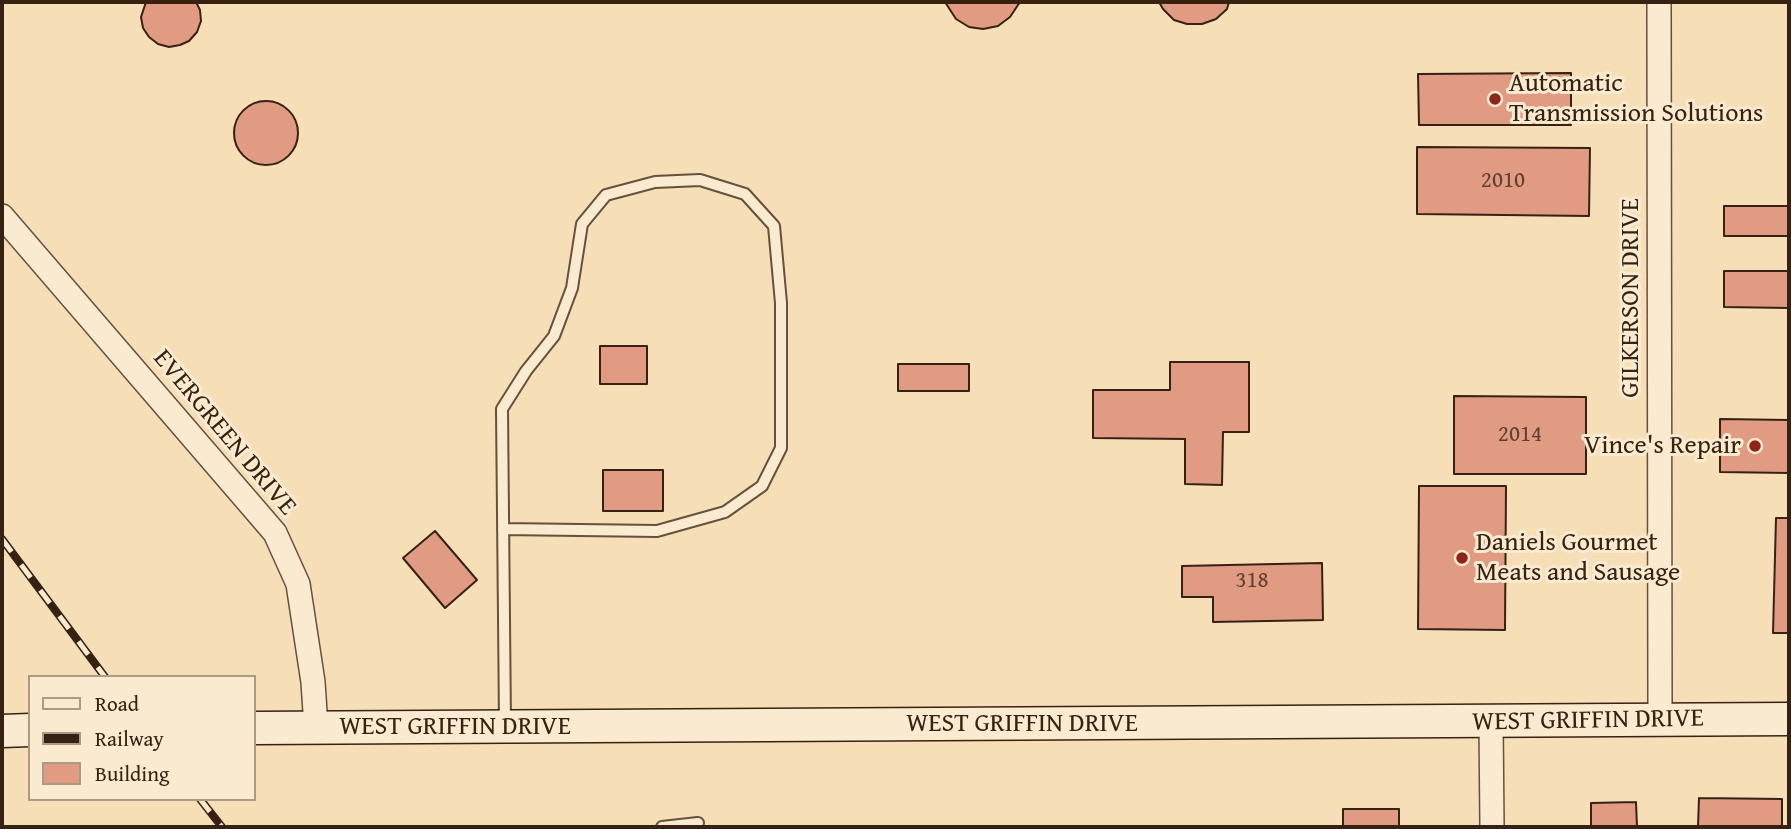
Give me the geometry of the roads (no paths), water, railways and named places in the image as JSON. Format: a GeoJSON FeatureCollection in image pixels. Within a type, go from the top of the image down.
{"type":"FeatureCollection","features":[{"type":"Feature","properties":{"kind":"main road","name":"WEST GRIFFIN DRIVE"},"geometry":{"type":"LineString","coordinates":[[256,728],[1789,719]]}},
{"type":"Feature","properties":{"kind":"main road"},"geometry":{"type":"LineString","coordinates":[[2,731],[28,730]]}},
{"type":"Feature","properties":{"kind":"street","name":"GILKERSON DRIVE"},"geometry":{"type":"LineString","coordinates":[[1659,2],[1660,720]]}},
{"type":"Feature","properties":{"kind":"street","name":"EVERGREEN DRIVE"},"geometry":{"type":"LineString","coordinates":[[2,216],[275,533],[298,584],[313,682],[316,727]]}},
{"type":"Feature","properties":{"kind":"street"},"geometry":{"type":"LineString","coordinates":[[1491,722],[1492,827]]}},
{"type":"Feature","properties":{"kind":"lane"},"geometry":{"type":"LineString","coordinates":[[503,529],[657,530],[725,512],[762,486],[781,448],[781,303],[774,226],[745,194],[700,180],[655,182],[606,195],[582,224],[572,288],[554,336],[526,371],[502,409],[503,529],[505,727]]}},
{"type":"Feature","properties":{"kind":"lane"},"geometry":{"type":"LineString","coordinates":[[662,827],[698,823]]}},
{"type":"Feature","properties":{"kind":"railway"},"geometry":{"type":"LineString","coordinates":[[2,539],[104,675]]}},
{"type":"Feature","properties":{"kind":"railway"},"geometry":{"type":"LineString","coordinates":[[202,801],[222,827]]}},
{"type":"Feature","properties":{"kind":"place","name":"Automatic Transmission Solutions"},"geometry":{"type":"Point","coordinates":[1495,99]}},
{"type":"Feature","properties":{"kind":"place","name":"Vince's Repair"},"geometry":{"type":"Point","coordinates":[1755,446]}},
{"type":"Feature","properties":{"kind":"place","name":"Daniels Gourmet Meats and Sausage"},"geometry":{"type":"Point","coordinates":[1462,558]}}]}
